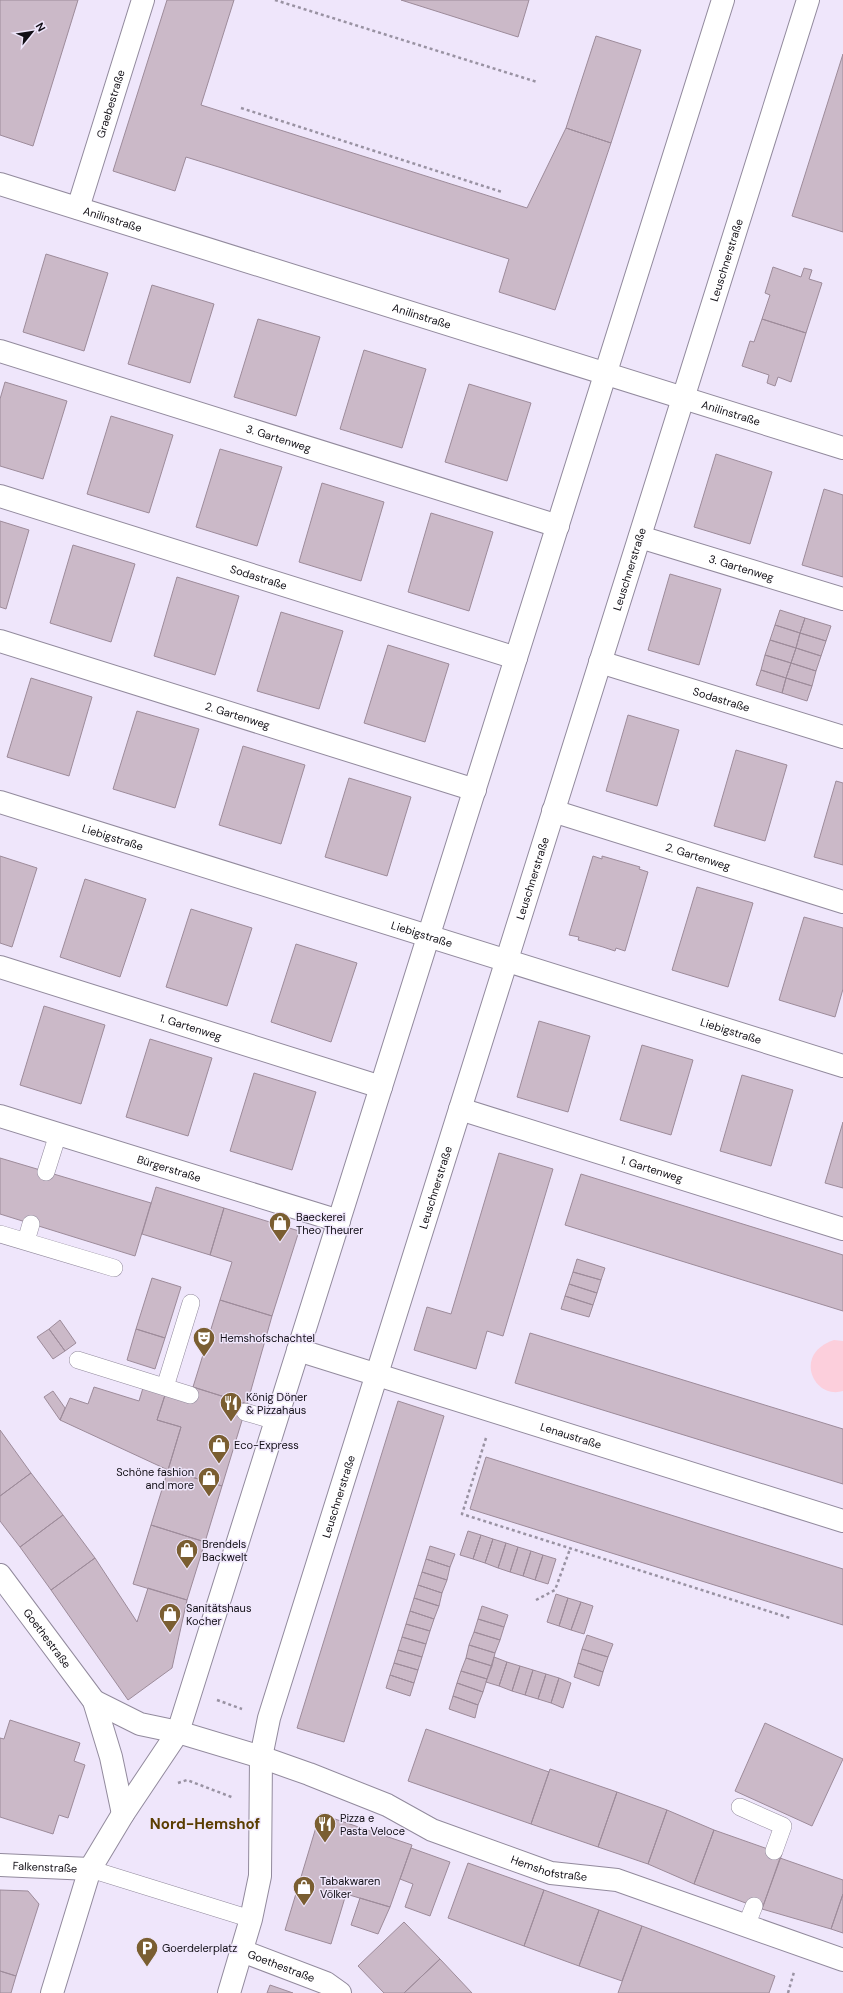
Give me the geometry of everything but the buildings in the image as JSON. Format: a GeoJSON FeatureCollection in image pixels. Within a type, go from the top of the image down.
{"type":"FeatureCollection","features":[{"type":"Feature","properties":{"kind":"street","name":"Graebestraße"},"geometry":{"type":"LineString","coordinates":[[78,208],[143,0]]}},
{"type":"Feature","properties":{"kind":"street"},"geometry":{"type":"LineString","coordinates":[[52,1993],[90,1869],[123,1814],[178,1732],[723,0]]}},
{"type":"Feature","properties":{"kind":"street","name":"Leuschnerstraße"},"geometry":{"type":"LineString","coordinates":[[261,1757],[269,1718],[808,0]]}},
{"type":"Feature","properties":{"kind":"street","name":"Anilinstraße"},"geometry":{"type":"LineString","coordinates":[[0,184],[843,448]]}},
{"type":"Feature","properties":{"kind":"street","name":"3. Gartenweg"},"geometry":{"type":"LineString","coordinates":[[0,351],[558,526]]}},
{"type":"Feature","properties":{"kind":"street","name":"Sodastraße"},"geometry":{"type":"LineString","coordinates":[[0,496],[516,658]]}},
{"type":"Feature","properties":{"kind":"street","name":"3. Gartenweg"},"geometry":{"type":"LineString","coordinates":[[640,537],[843,599]]}},
{"type":"Feature","properties":{"kind":"street","name":"2. Gartenweg"},"geometry":{"type":"LineString","coordinates":[[0,641],[475,790]]}},
{"type":"Feature","properties":{"kind":"street","name":"Sodastraße"},"geometry":{"type":"LineString","coordinates":[[600,662],[843,737]]}},
{"type":"Feature","properties":{"kind":"street","name":"Liebigstraße"},"geometry":{"type":"LineString","coordinates":[[0,802],[843,1066]]}},
{"type":"Feature","properties":{"kind":"street","name":"2. Gartenweg"},"geometry":{"type":"LineString","coordinates":[[553,811],[843,902]]}},
{"type":"Feature","properties":{"kind":"street","name":"1. Gartenweg"},"geometry":{"type":"LineString","coordinates":[[0,967],[382,1087]]}},
{"type":"Feature","properties":{"kind":"street","name":"1. Gartenweg"},"geometry":{"type":"LineString","coordinates":[[460,1110],[843,1229]]}},
{"type":"Feature","properties":{"kind":"street","name":"Bürgerstraße"},"geometry":{"type":"LineString","coordinates":[[0,1116],[339,1221]]}},
{"type":"Feature","properties":{"kind":"street","name":"Lenaustraße"},"geometry":{"type":"LineString","coordinates":[[298,1350],[843,1521]]}},
{"type":"Feature","properties":{"kind":"street","name":"Goethestraße"},"geometry":{"type":"LineString","coordinates":[[0,1575],[94,1701],[111,1757],[123,1814]]}},
{"type":"Feature","properties":{"kind":"street","name":"Goethestraße"},"geometry":{"type":"LineString","coordinates":[[94,1701],[140,1724],[178,1732]]}},
{"type":"Feature","properties":{"kind":"street"},"geometry":{"type":"LineString","coordinates":[[178,1732],[261,1757],[259,1799],[260,1876],[251,1919],[229,1993]]}},
{"type":"Feature","properties":{"kind":"street","name":"Hemshofstraße"},"geometry":{"type":"LineString","coordinates":[[261,1757],[387,1805],[432,1830],[551,1873],[617,1880],[843,1960]]}},
{"type":"Feature","properties":{"kind":"street","name":"Falkenstraße"},"geometry":{"type":"LineString","coordinates":[[0,1866],[90,1869]]}},
{"type":"Feature","properties":{"kind":"street","name":"Goethestraße"},"geometry":{"type":"LineString","coordinates":[[242,1951],[326,1983],[340,1993]]}},
{"type":"Feature","properties":{"kind":"lane"},"geometry":{"type":"LineString","coordinates":[[46,1172],[58,1134]]}},
{"type":"Feature","properties":{"kind":"lane"},"geometry":{"type":"LineString","coordinates":[[26,1241],[31,1224]]}},
{"type":"Feature","properties":{"kind":"lane"},"geometry":{"type":"LineString","coordinates":[[0,1234],[114,1268]]}},
{"type":"Feature","properties":{"kind":"lane"},"geometry":{"type":"LineString","coordinates":[[165,1387],[191,1303]]}},
{"type":"Feature","properties":{"kind":"lane"},"geometry":{"type":"LineString","coordinates":[[78,1360],[190,1395]]}},
{"type":"Feature","properties":{"kind":"lane"},"geometry":{"type":"LineString","coordinates":[[245,1412],[276,1421]]}},
{"type":"Feature","properties":{"kind":"lane"},"geometry":{"type":"LineString","coordinates":[[740,1807],[783,1826],[774,1851]]}},
{"type":"Feature","properties":{"kind":"lane"},"geometry":{"type":"LineString","coordinates":[[90,1869],[251,1919]]}},
{"type":"Feature","properties":{"kind":"lane"},"geometry":{"type":"LineString","coordinates":[[746,1926],[754,1906]]}},
{"type":"Feature","properties":{"kind":"path"},"geometry":{"type":"LineString","coordinates":[[275,0],[537,82]]}},
{"type":"Feature","properties":{"kind":"path"},"geometry":{"type":"LineString","coordinates":[[241,108],[502,192]]}},
{"type":"Feature","properties":{"kind":"path"},"geometry":{"type":"LineString","coordinates":[[494,1412],[462,1514],[790,1618]]}},
{"type":"Feature","properties":{"kind":"path"},"geometry":{"type":"LineString","coordinates":[[536,1600],[554,1590],[570,1549]]}},
{"type":"Feature","properties":{"kind":"path"},"geometry":{"type":"LineString","coordinates":[[191,1692],[269,1718]]}},
{"type":"Feature","properties":{"kind":"path"},"geometry":{"type":"LineString","coordinates":[[150,1772],[168,1786],[187,1780],[234,1798],[259,1799]]}},
{"type":"Feature","properties":{"kind":"shaded area"},"geometry":{"type":"Polygon","coordinates":[[[834,1340],[843,1341],[843,1391],[833,1392],[823,1389],[816,1383],[812,1374],[811,1365],[814,1355],[821,1347],[834,1340]]]}},
{"type":"Feature","properties":{"kind":"place","name":"Baeckerei Theo Theurer"},"geometry":{"type":"Point","coordinates":[280,1242]}},
{"type":"Feature","properties":{"kind":"place","name":"Hemshofschachtel"},"geometry":{"type":"Point","coordinates":[204,1358]}},
{"type":"Feature","properties":{"kind":"place","name":"König Döner & Pizzahaus"},"geometry":{"type":"Point","coordinates":[231,1422]}},
{"type":"Feature","properties":{"kind":"place","name":"Eco-Express"},"geometry":{"type":"Point","coordinates":[219,1464]}},
{"type":"Feature","properties":{"kind":"place","name":"Schöne fashion and more"},"geometry":{"type":"Point","coordinates":[209,1498]}},
{"type":"Feature","properties":{"kind":"place","name":"Brendels Backwelt"},"geometry":{"type":"Point","coordinates":[187,1570]}},
{"type":"Feature","properties":{"kind":"place","name":"Sanitätshaus Kocher"},"geometry":{"type":"Point","coordinates":[170,1634]}},
{"type":"Feature","properties":{"kind":"place","name":"Pizza e Pasta Veloce"},"geometry":{"type":"Point","coordinates":[325,1844]}},
{"type":"Feature","properties":{"kind":"place","name":"Tabakwaren Völker"},"geometry":{"type":"Point","coordinates":[304,1906]}},
{"type":"Feature","properties":{"kind":"place","name":"Goerdelerplatz"},"geometry":{"type":"Point","coordinates":[147,1968]}},
{"type":"Feature","properties":{"kind":"district","name":"Nord-Hemshof"},"geometry":{"type":"Point","coordinates":[205,1824]}}]}
